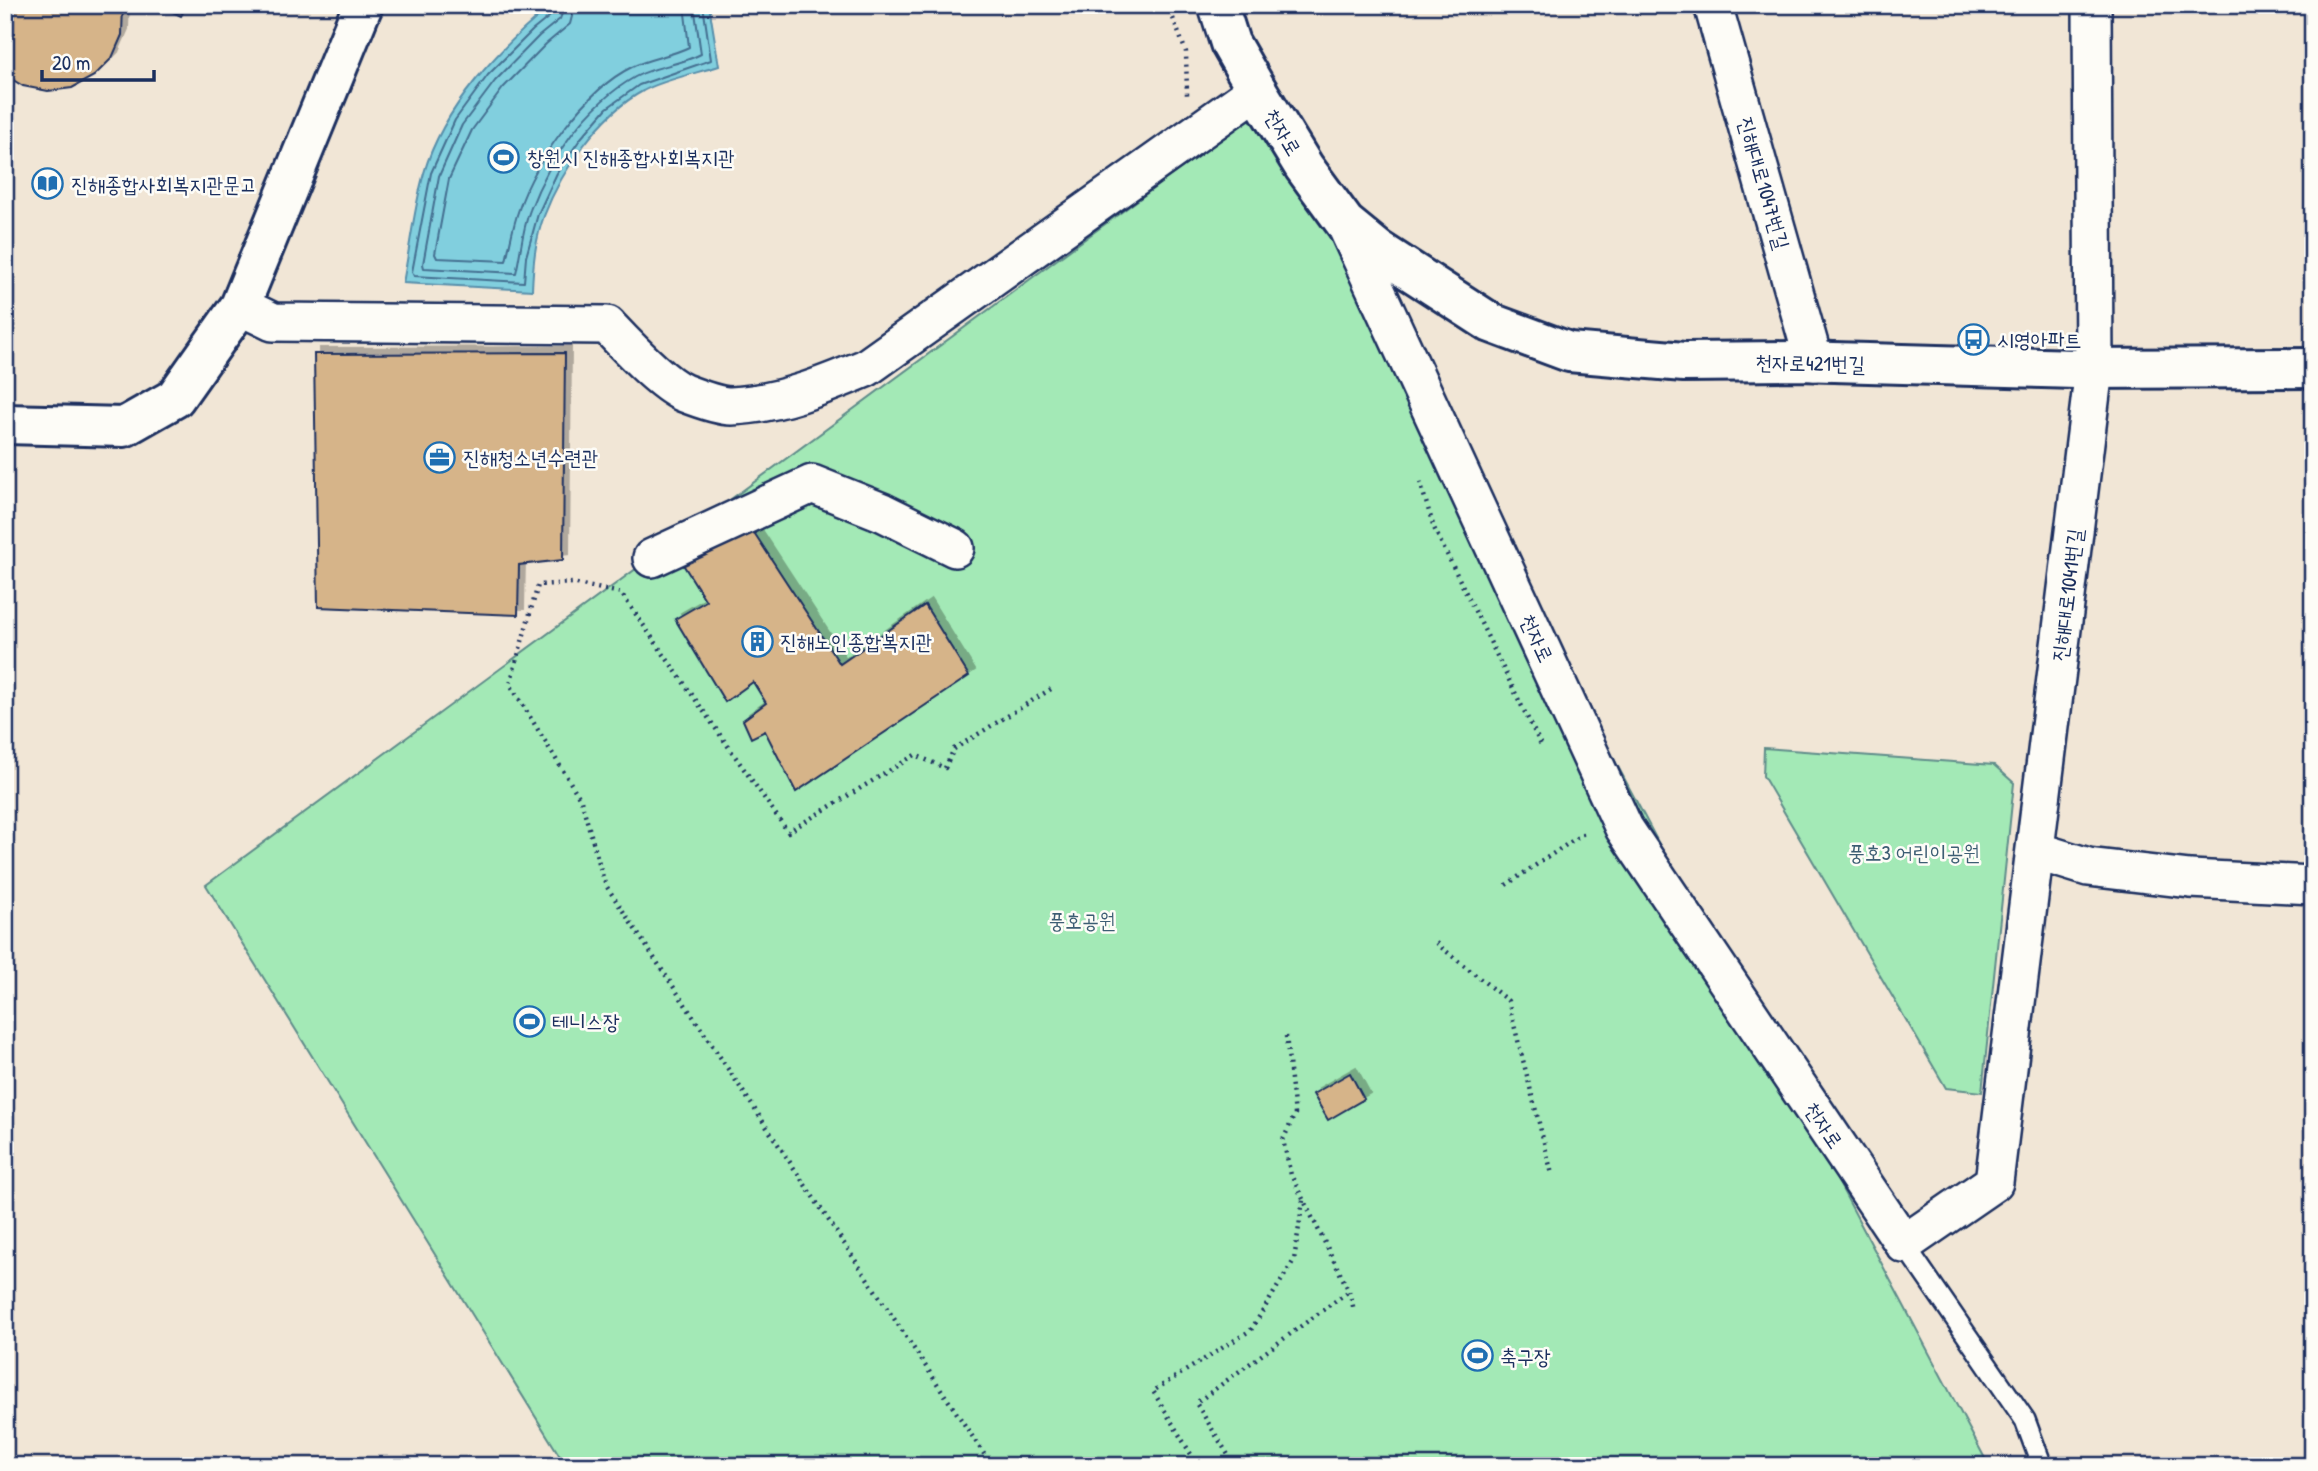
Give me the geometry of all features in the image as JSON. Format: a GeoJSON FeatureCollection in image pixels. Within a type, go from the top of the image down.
{"type":"FeatureCollection","features":[{"type":"Feature","properties":{"kind":"main road"},"geometry":{"type":"LineString","coordinates":[[5,424],[124,427],[175,398],[240,306],[363,5]]}},
{"type":"Feature","properties":{"kind":"main road","name":"천자로"},"geometry":{"type":"LineString","coordinates":[[1218,5],[1230,43],[1257,90],[1304,167],[1345,223]]}},
{"type":"Feature","properties":{"kind":"main road","name":"천자로421번길"},"geometry":{"type":"LineString","coordinates":[[1345,223],[1378,250],[1491,323],[1569,352],[1684,362],[1814,362],[2094,369],[2313,368]]}},
{"type":"Feature","properties":{"kind":"street","name":"진해대로1047번길"},"geometry":{"type":"LineString","coordinates":[[1713,5],[1814,362]]}},
{"type":"Feature","properties":{"kind":"street","name":"진해대로1041번길"},"geometry":{"type":"LineString","coordinates":[[1904,1244],[1994,1182],[2094,369],[2092,5]]}},
{"type":"Feature","properties":{"kind":"street"},"geometry":{"type":"LineString","coordinates":[[240,306],[273,323],[607,325],[639,358],[682,393],[728,406],[778,399],[812,390],[866,368],[1257,90]]}},
{"type":"Feature","properties":{"kind":"street","name":"천자로"},"geometry":{"type":"LineString","coordinates":[[1345,223],[1624,828],[1904,1244]]}},
{"type":"Feature","properties":{"kind":"street"},"geometry":{"type":"LineString","coordinates":[[652,558],[812,484],[882,512],[955,548]]}},
{"type":"Feature","properties":{"kind":"street"},"geometry":{"type":"LineString","coordinates":[[2036,851],[2088,867],[2190,879],[2313,886]]}},
{"type":"Feature","properties":{"kind":"lane"},"geometry":{"type":"LineString","coordinates":[[1904,1244],[2025,1420],[2042,1466]]}},
{"type":"Feature","properties":{"kind":"path"},"geometry":{"type":"LineString","coordinates":[[1168,5],[1186,52],[1188,141]]}},
{"type":"Feature","properties":{"kind":"path"},"geometry":{"type":"LineString","coordinates":[[1418,475],[1434,528],[1542,748]]}},
{"type":"Feature","properties":{"kind":"path"},"geometry":{"type":"LineString","coordinates":[[992,1466],[605,884],[581,800],[510,684],[538,584],[572,583],[621,593],[788,832],[915,755],[945,768],[954,748],[1051,689]]}},
{"type":"Feature","properties":{"kind":"path"},"geometry":{"type":"LineString","coordinates":[[1506,885],[1584,834],[1578,822]]}},
{"type":"Feature","properties":{"kind":"path"},"geometry":{"type":"LineString","coordinates":[[1436,943],[1508,1001],[1552,1174]]}},
{"type":"Feature","properties":{"kind":"path"},"geometry":{"type":"LineString","coordinates":[[1286,1036],[1295,1114],[1283,1140],[1291,1175],[1349,1291],[1354,1310]]}},
{"type":"Feature","properties":{"kind":"path"},"geometry":{"type":"LineString","coordinates":[[1198,1466],[1153,1391],[1251,1330],[1294,1260],[1303,1200]]}},
{"type":"Feature","properties":{"kind":"path"},"geometry":{"type":"LineString","coordinates":[[1235,1466],[1196,1403],[1349,1291]]}},
{"type":"Feature","properties":{"kind":"green space","name":"풍호공원"},"geometry":{"type":"Polygon","coordinates":[[[1267,105],[1989,1466],[566,1466],[206,885],[1267,105]]]}},
{"type":"Feature","properties":{"kind":"green space","name":"풍호3 어린이공원"},"geometry":{"type":"Polygon","coordinates":[[[1764,748],[1994,765],[2014,783],[1982,1092],[1946,1088],[1763,776],[1764,748]]]}},
{"type":"Feature","properties":{"kind":"water","name":"창원시 진해종합사회복지관"},"geometry":{"type":"Polygon","coordinates":[[[552,5],[709,5],[719,66],[643,91],[627,101],[597,129],[571,163],[544,216],[538,234],[532,290],[403,283],[424,173],[445,125],[459,102],[494,59],[552,5]]]}},
{"type":"Feature","properties":{"kind":"building"},"geometry":{"type":"Polygon","coordinates":[[[5,5],[123,5],[122,35],[112,58],[94,76],[72,88],[48,91],[23,86],[5,75],[5,5]]]}},
{"type":"Feature","properties":{"kind":"building"},"geometry":{"type":"Polygon","coordinates":[[[158,5],[187,5],[181,16],[158,5]]]}},
{"type":"Feature","properties":{"kind":"building","name":"진해청소년수련관"},"geometry":{"type":"Polygon","coordinates":[[[565,353],[563,560],[519,565],[518,615],[318,607],[314,354],[565,353]]]}},
{"type":"Feature","properties":{"kind":"building","name":"진해노인종합복지관"},"geometry":{"type":"Polygon","coordinates":[[[753,531],[840,664],[925,605],[969,676],[796,792],[765,731],[751,738],[743,720],[766,703],[753,682],[725,702],[675,619],[706,601],[679,558],[753,531]]]}},
{"type":"Feature","properties":{"kind":"building"},"geometry":{"type":"Polygon","coordinates":[[[1350,1073],[1364,1099],[1328,1120],[1313,1094],[1350,1073]]]}},
{"type":"Feature","properties":{"kind":"place","name":"창원시 진해종합사회복지관"},"geometry":{"type":"Point","coordinates":[504,157]}},
{"type":"Feature","properties":{"kind":"place","name":"진해종합사회복지관문고"},"geometry":{"type":"Point","coordinates":[48,184]}},
{"type":"Feature","properties":{"kind":"place","name":"시영아파트"},"geometry":{"type":"Point","coordinates":[1974,339]}},
{"type":"Feature","properties":{"kind":"place","name":"진해청소년수련관"},"geometry":{"type":"Point","coordinates":[440,457]}},
{"type":"Feature","properties":{"kind":"place","name":"진해노인종합복지관"},"geometry":{"type":"Point","coordinates":[757,641]}},
{"type":"Feature","properties":{"kind":"place","name":"테니스장"},"geometry":{"type":"Point","coordinates":[529,1021]}},
{"type":"Feature","properties":{"kind":"place","name":"축구장"},"geometry":{"type":"Point","coordinates":[1477,1356]}}]}
